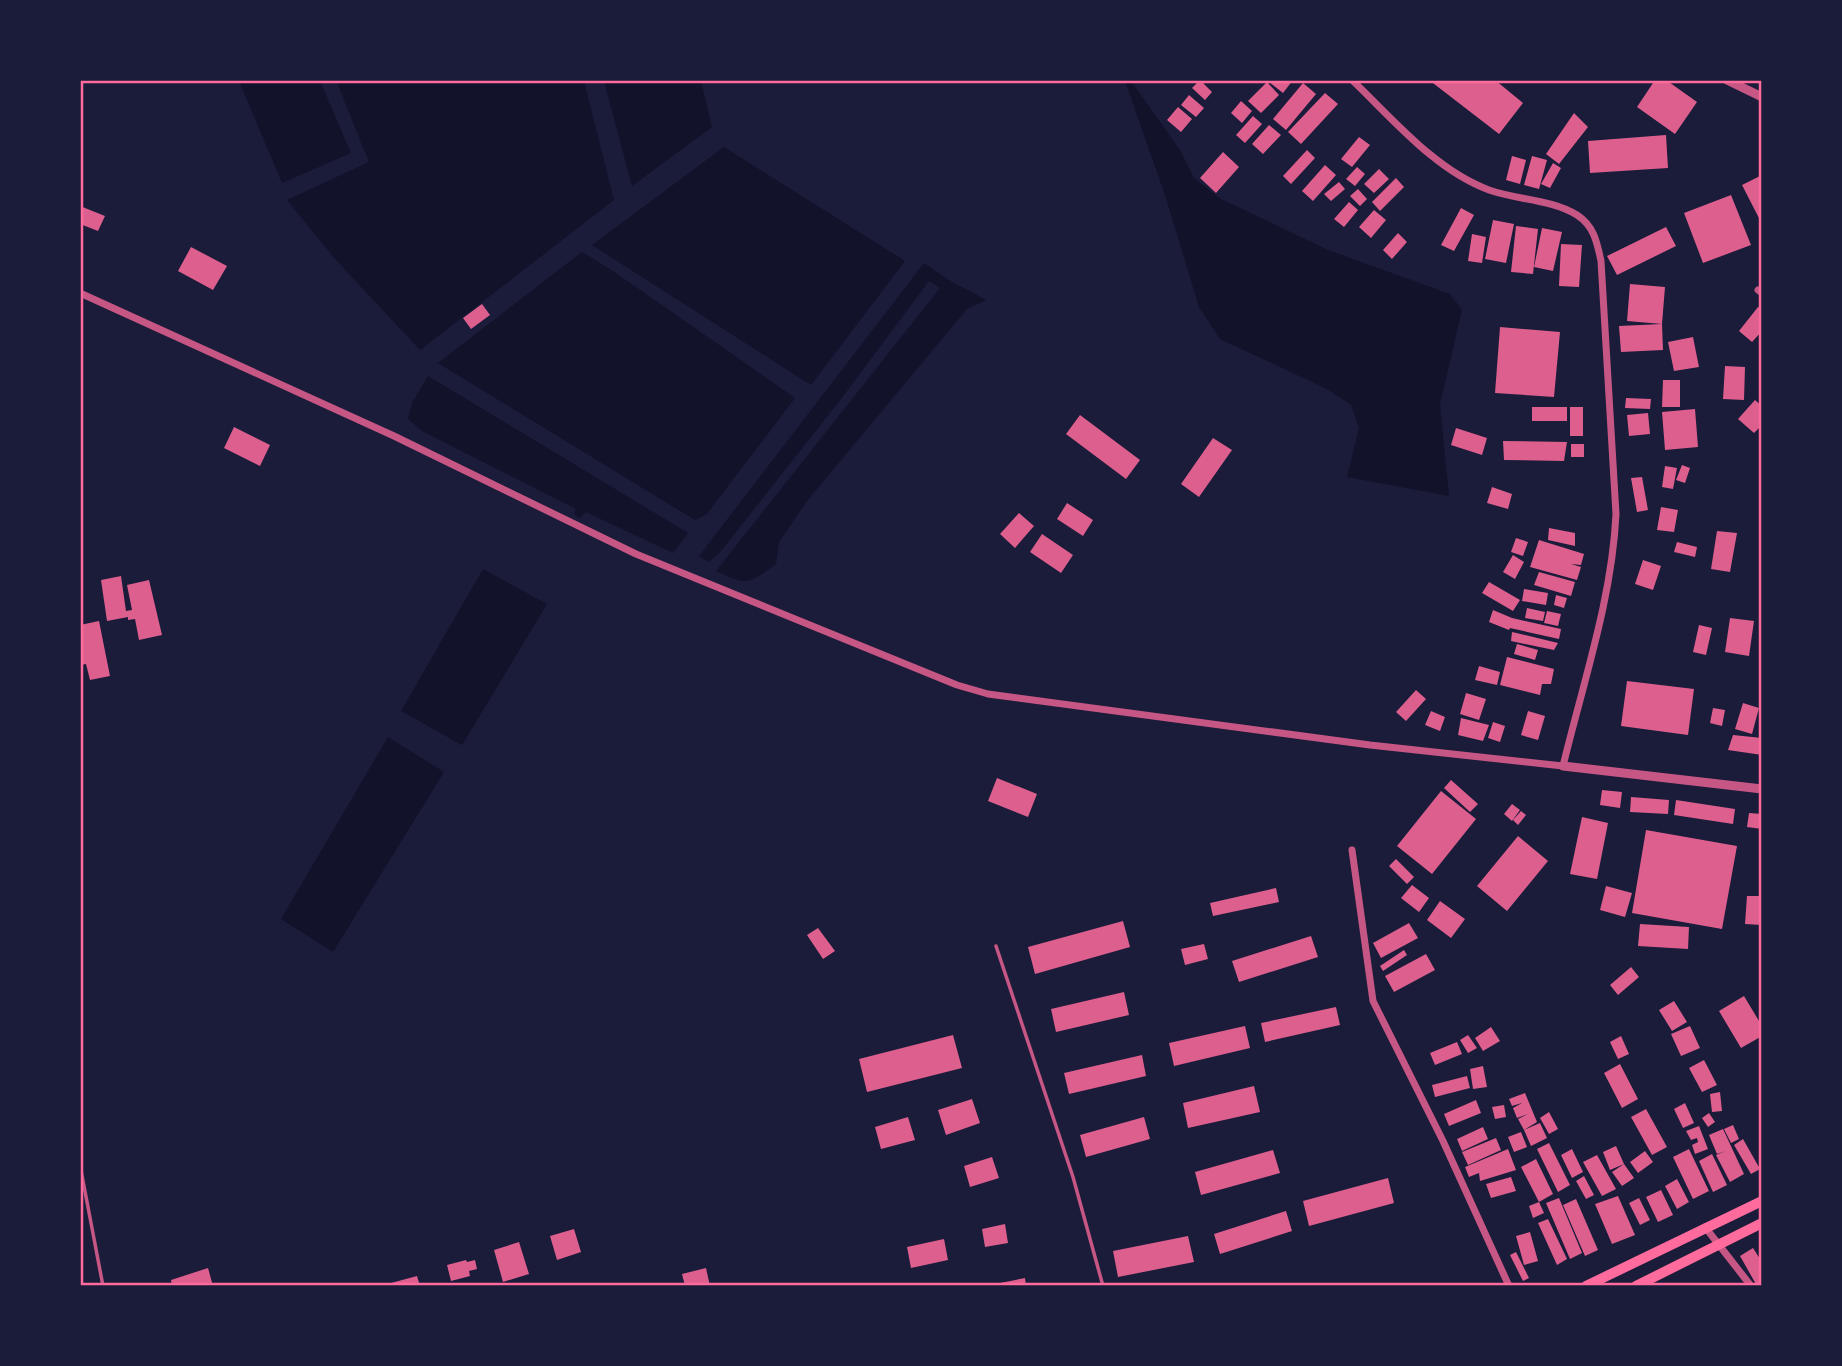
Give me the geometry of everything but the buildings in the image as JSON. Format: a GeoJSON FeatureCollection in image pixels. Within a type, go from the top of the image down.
{"type":"FeatureCollection","features":[{"type":"Feature","properties":{"kind":"main road"},"geometry":{"type":"LineString","coordinates":[[1586,1286],[1762,1201]]}},
{"type":"Feature","properties":{"kind":"main road"},"geometry":{"type":"LineString","coordinates":[[1636,1286],[1762,1223]]}},
{"type":"Feature","properties":{"kind":"street"},"geometry":{"type":"LineString","coordinates":[[1352,80],[1426,150],[1454,171],[1489,190],[1560,207],[1577,215],[1596,236],[1601,261],[1616,514],[1614,547],[1609,580],[1563,766]]}},
{"type":"Feature","properties":{"kind":"street"},"geometry":{"type":"LineString","coordinates":[[1727,80],[1762,97]]}},
{"type":"Feature","properties":{"kind":"street"},"geometry":{"type":"LineString","coordinates":[[80,293],[394,436],[636,554],[957,685],[988,694],[1370,745],[1762,789]]}},
{"type":"Feature","properties":{"kind":"street"},"geometry":{"type":"LineString","coordinates":[[1352,850],[1373,1001],[1443,1141],[1509,1286]]}},
{"type":"Feature","properties":{"kind":"street"},"geometry":{"type":"LineString","coordinates":[[1704,1227],[1751,1286]]}},
{"type":"Feature","properties":{"kind":"lane"},"geometry":{"type":"LineString","coordinates":[[996,946],[1073,1177],[1102,1286]]}},
{"type":"Feature","properties":{"kind":"lane"},"geometry":{"type":"LineString","coordinates":[[80,1165],[103,1286]]}},
{"type":"Feature","properties":{"kind":"shaded area"},"geometry":{"type":"Polygon","coordinates":[[[336,80],[584,81],[614,200],[420,350],[335,259],[287,200],[369,162],[336,80]]]}},
{"type":"Feature","properties":{"kind":"shaded area"},"geometry":{"type":"Polygon","coordinates":[[[239,81],[320,81],[351,153],[282,183],[239,81]]]}},
{"type":"Feature","properties":{"kind":"shaded area"},"geometry":{"type":"Polygon","coordinates":[[[604,81],[701,81],[712,127],[632,186],[604,81]]]}},
{"type":"Feature","properties":{"kind":"shaded area"},"geometry":{"type":"Polygon","coordinates":[[[1125,81],[1131,81],[1180,150],[1194,178],[1219,198],[1328,250],[1450,294],[1462,310],[1440,404],[1449,496],[1347,477],[1359,428],[1351,405],[1327,389],[1220,339],[1199,307],[1165,195],[1125,81]]]}},
{"type":"Feature","properties":{"kind":"shaded area"},"geometry":{"type":"Polygon","coordinates":[[[724,147],[905,261],[811,385],[592,245],[724,147]]]}},
{"type":"Feature","properties":{"kind":"shaded area"},"geometry":{"type":"Polygon","coordinates":[[[582,252],[795,398],[706,515],[695,520],[438,363],[582,252]]]}},
{"type":"Feature","properties":{"kind":"shaded area"},"geometry":{"type":"Polygon","coordinates":[[[924,263],[986,300],[967,309],[807,501],[779,542],[776,564],[748,581],[716,571],[940,288],[929,281],[841,399],[721,551],[709,562],[699,556],[924,263]]]}},
{"type":"Feature","properties":{"kind":"shaded area"},"geometry":{"type":"Polygon","coordinates":[[[428,376],[688,533],[673,553],[586,512],[579,518],[574,514],[576,509],[422,431],[408,419],[412,403],[428,376]]]}},
{"type":"Feature","properties":{"kind":"shaded area"},"geometry":{"type":"Polygon","coordinates":[[[483,569],[547,604],[462,745],[401,711],[483,569]]]}},
{"type":"Feature","properties":{"kind":"shaded area"},"geometry":{"type":"Polygon","coordinates":[[[388,737],[444,772],[333,952],[281,919],[388,737]]]}}]}
